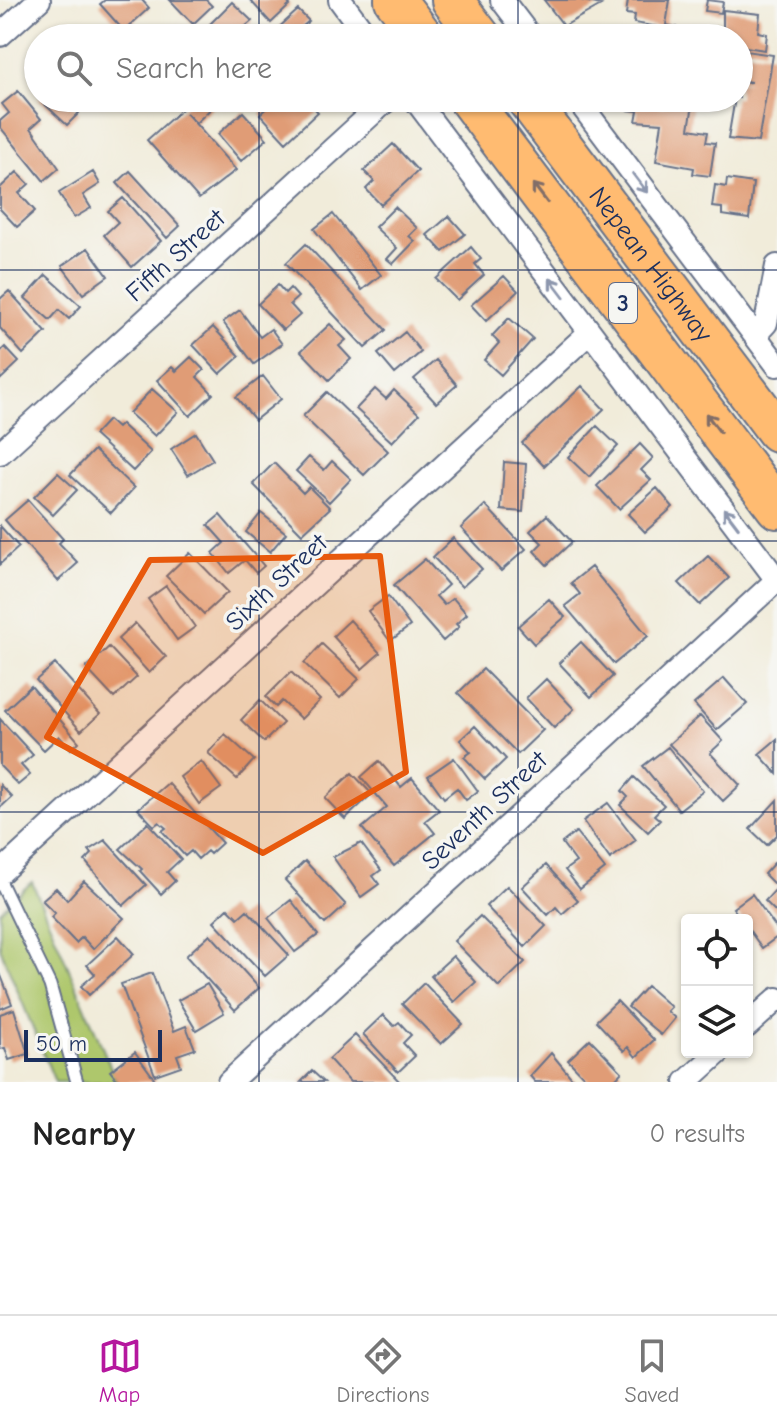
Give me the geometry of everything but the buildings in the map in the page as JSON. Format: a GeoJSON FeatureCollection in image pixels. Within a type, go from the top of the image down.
{"type":"FeatureCollection","features":[{"type":"Feature","properties":{"kind":"highway"},"geometry":{"type":"LineString","coordinates":[[395,0],[413,24]]}},
{"type":"Feature","properties":{"kind":"highway","name":"Nepean Highway"},"geometry":{"type":"LineString","coordinates":[[479,112],[777,508]]}},
{"type":"Feature","properties":{"kind":"highway","name":"Nepean Highway"},"geometry":{"type":"LineString","coordinates":[[537,112],[777,431]]}},
{"type":"Feature","properties":{"kind":"street"},"geometry":{"type":"LineString","coordinates":[[0,35],[39,0]]}},
{"type":"Feature","properties":{"kind":"street"},"geometry":{"type":"LineString","coordinates":[[340,0],[358,24]]}},
{"type":"Feature","properties":{"kind":"street"},"geometry":{"type":"LineString","coordinates":[[473,15],[496,24]]}},
{"type":"Feature","properties":{"kind":"street","name":"Fifth Street"},"geometry":{"type":"LineString","coordinates":[[0,453],[374,112]]}},
{"type":"Feature","properties":{"kind":"street"},"geometry":{"type":"LineString","coordinates":[[425,112],[777,580]]}},
{"type":"Feature","properties":{"kind":"street"},"geometry":{"type":"LineString","coordinates":[[587,112],[777,365]]}},
{"type":"Feature","properties":{"kind":"street"},"geometry":{"type":"LineString","coordinates":[[755,335],[766,323],[777,266]]}},
{"type":"Feature","properties":{"kind":"street","name":"Sixth Street"},"geometry":{"type":"LineString","coordinates":[[0,873],[590,332]]}},
{"type":"Feature","properties":{"kind":"street","name":"Seventh Street"},"geometry":{"type":"LineString","coordinates":[[229,1082],[777,580]]}},
{"type":"Feature","properties":{"kind":"street"},"geometry":{"type":"LineString","coordinates":[[753,1021],[777,999]]}},
{"type":"Feature","properties":{"kind":"street"},"geometry":{"type":"LineString","coordinates":[[686,1082],[712,1058]]}},
{"type":"Feature","properties":{"kind":"lane"},"geometry":{"type":"LineString","coordinates":[[0,881],[50,985],[77,1082]]}},
{"type":"Feature","properties":{"kind":"highlighted area"},"geometry":{"type":"Polygon","coordinates":[[[380,556],[406,772],[263,853],[47,737],[150,560],[380,556]]]}},
{"type":"Feature","properties":{"kind":"green space"},"geometry":{"type":"Polygon","coordinates":[[[32,882],[117,1082],[55,1082],[0,948],[0,911],[32,882]]]}}]}
